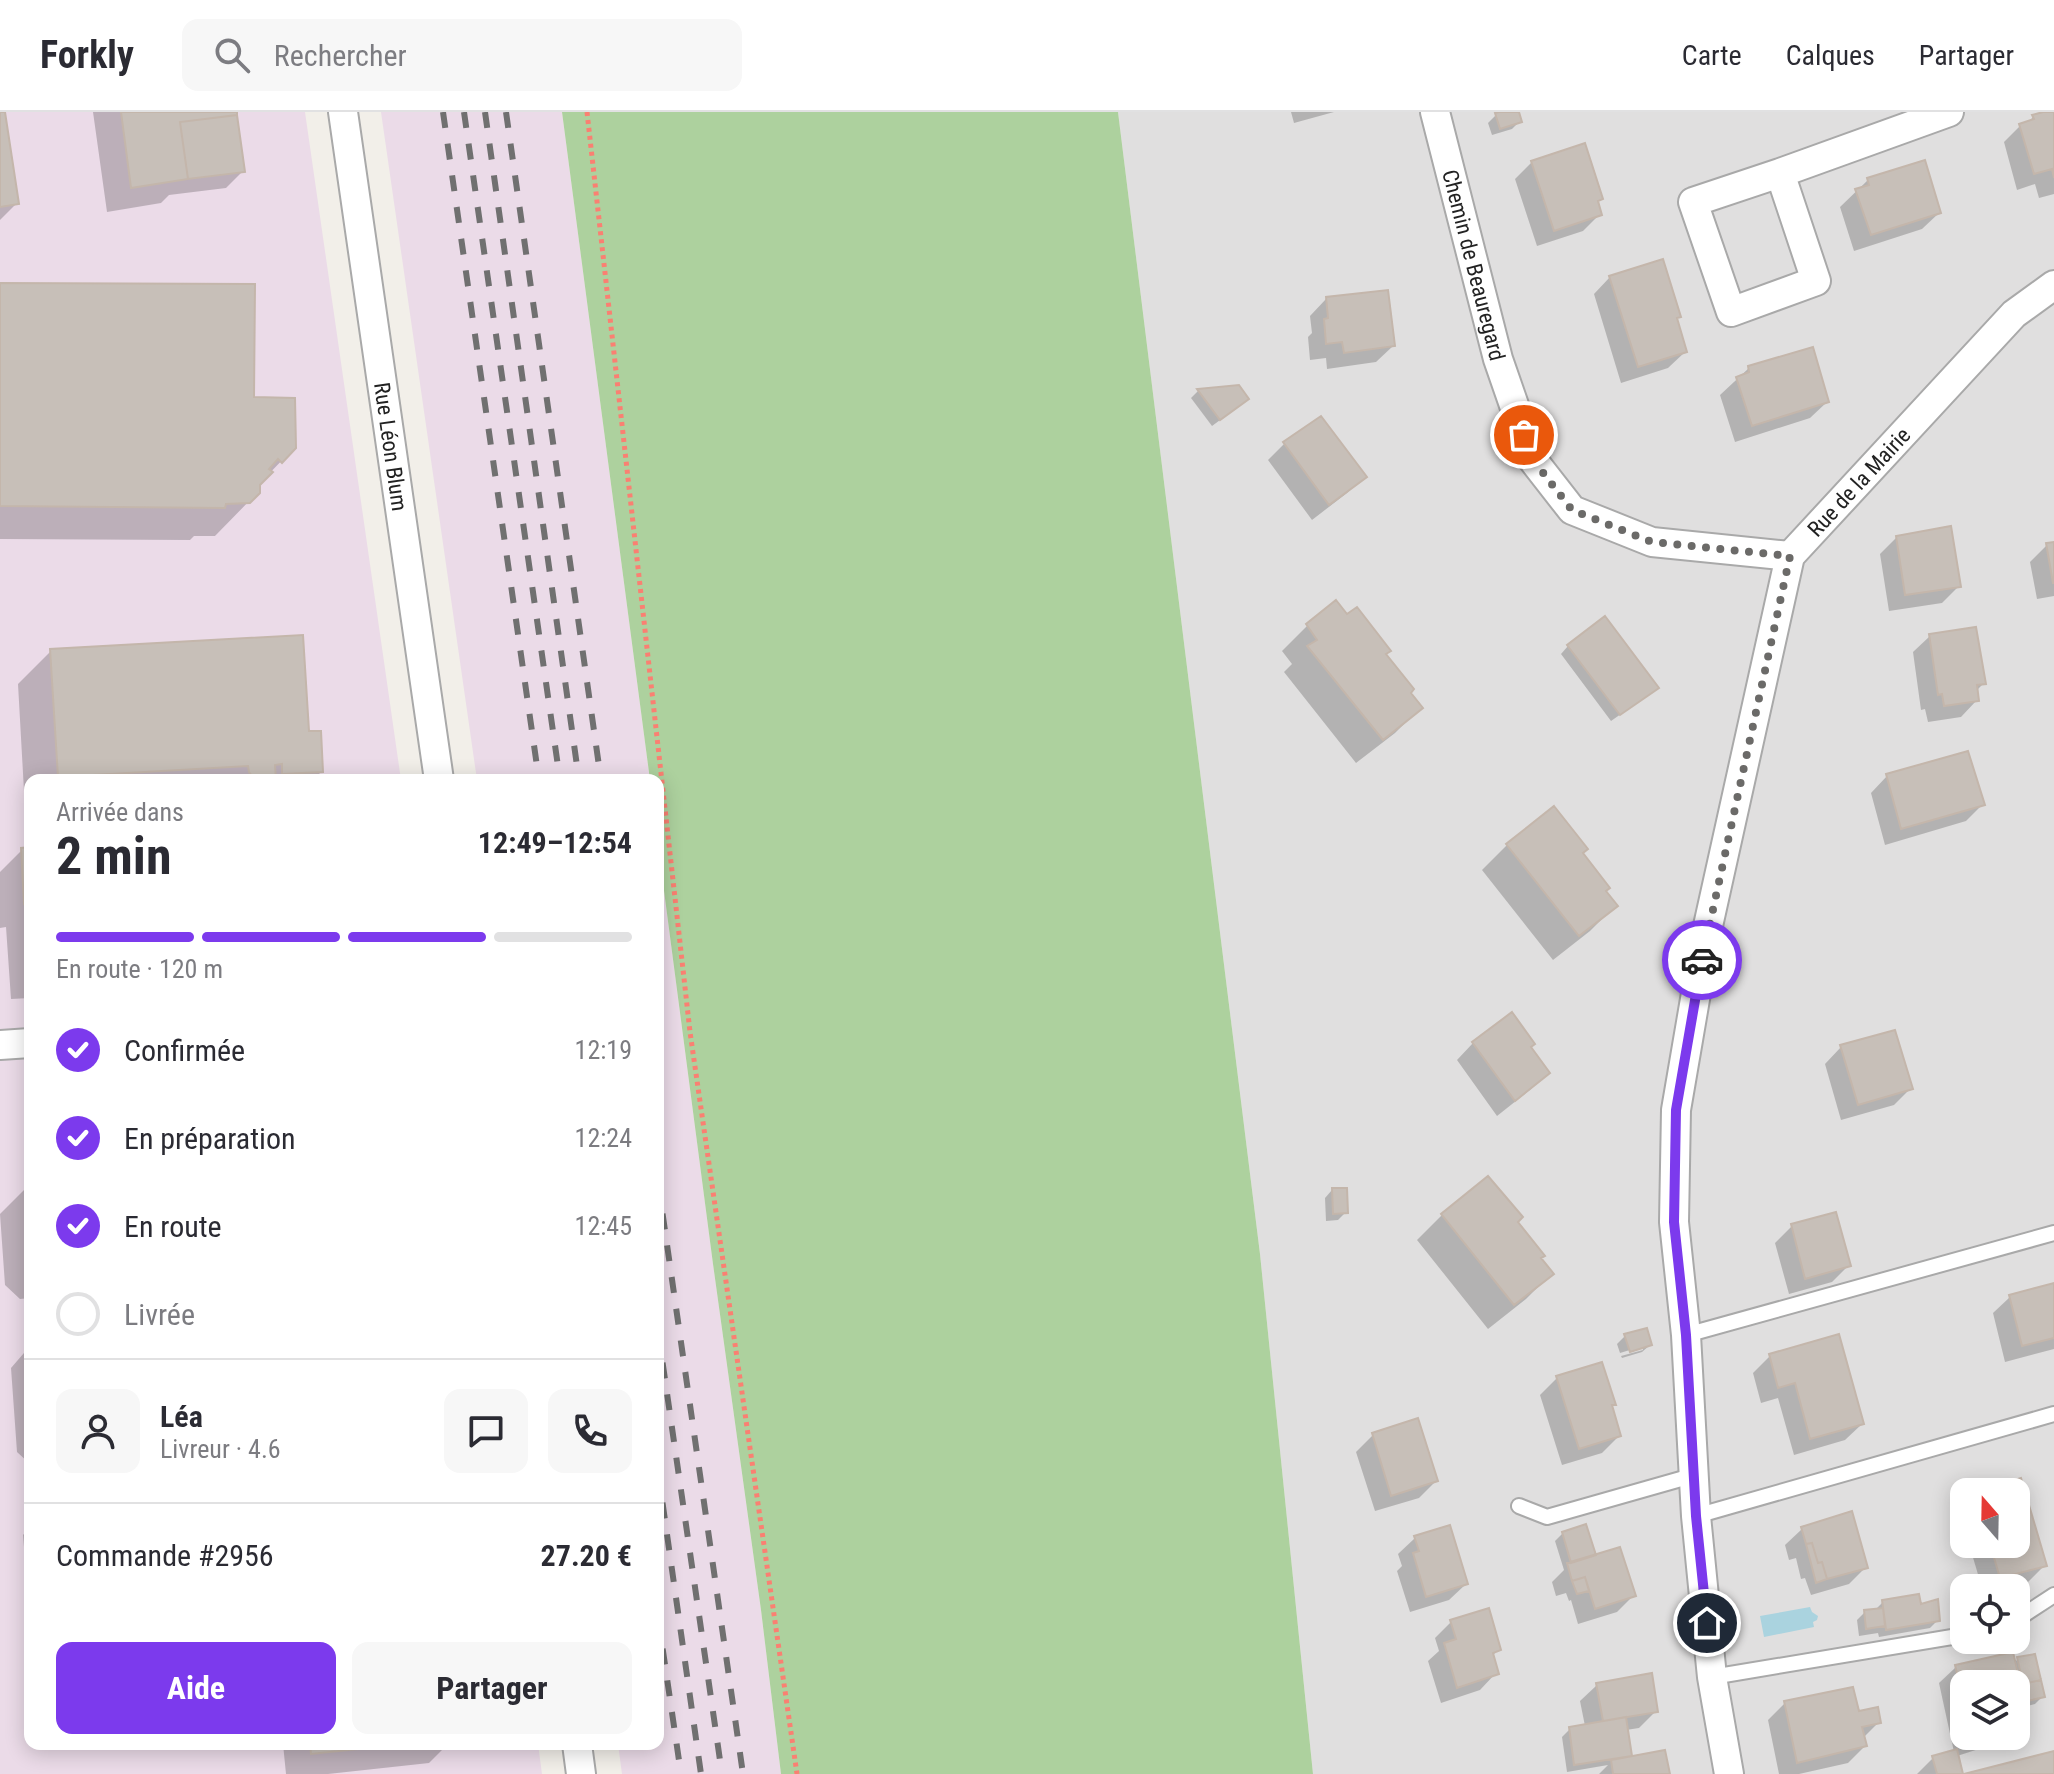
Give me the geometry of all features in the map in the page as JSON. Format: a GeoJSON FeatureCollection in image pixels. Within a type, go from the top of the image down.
{"type":"FeatureCollection","features":[{"type":"Feature","properties":{"kind":"street","name":"Rue Léon Blum"},"geometry":{"type":"LineString","coordinates":[[343,112],[438,774]]}},
{"type":"Feature","properties":{"kind":"street","name":"Chemin de Beauregard"},"geometry":{"type":"LineString","coordinates":[[1435,112],[1498,359],[1533,460],[1572,510],[1652,542],[1790,556]]}},
{"type":"Feature","properties":{"kind":"street"},"geometry":{"type":"LineString","coordinates":[[1780,173],[1816,281],[1731,312],[1693,202],[1949,112]]}},
{"type":"Feature","properties":{"kind":"street","name":"Rue de la Mairie"},"geometry":{"type":"LineString","coordinates":[[1729,1774],[1712,1677],[1696,1516],[1686,1335],[1674,1222],[1676,1110],[1706,935],[1790,556],[2014,314],[2054,285]]}},
{"type":"Feature","properties":{"kind":"street"},"geometry":{"type":"LineString","coordinates":[[0,1045],[24,1043]]}},
{"type":"Feature","properties":{"kind":"street"},"geometry":{"type":"LineString","coordinates":[[578,1750],[581,1774]]}},
{"type":"Feature","properties":{"kind":"lane"},"geometry":{"type":"LineString","coordinates":[[1686,1335],[2054,1233]]}},
{"type":"Feature","properties":{"kind":"lane"},"geometry":{"type":"LineString","coordinates":[[1696,1516],[2054,1414]]}},
{"type":"Feature","properties":{"kind":"lane"},"geometry":{"type":"LineString","coordinates":[[1519,1506],[1547,1517],[1695,1475]]}},
{"type":"Feature","properties":{"kind":"lane"},"geometry":{"type":"LineString","coordinates":[[2030,1611],[2054,1595]]}},
{"type":"Feature","properties":{"kind":"lane"},"geometry":{"type":"LineString","coordinates":[[1712,1677],[1950,1637]]}},
{"type":"Feature","properties":{"kind":"path"},"geometry":{"type":"LineString","coordinates":[[587,112],[661,774]]}},
{"type":"Feature","properties":{"kind":"path"},"geometry":{"type":"LineString","coordinates":[[664,800],[690,1032],[797,1774]]}},
{"type":"Feature","properties":{"kind":"shaded area"},"geometry":{"type":"Polygon","coordinates":[[[0,112],[305,112],[400,774],[24,774],[24,1750],[539,1750],[542,1774],[0,1774],[0,112]]]}},
{"type":"Feature","properties":{"kind":"shaded area"},"geometry":{"type":"Polygon","coordinates":[[[381,112],[562,112],[649,774],[476,774],[381,112]]]}},
{"type":"Feature","properties":{"kind":"shaded area"},"geometry":{"type":"Polygon","coordinates":[[[1118,112],[2054,112],[2054,1774],[1313,1774],[1260,1254],[1118,112]]]}},
{"type":"Feature","properties":{"kind":"shaded area"},"geometry":{"type":"Polygon","coordinates":[[[664,891],[781,1774],[622,1774],[619,1750],[664,1750],[664,891]]]}},
{"type":"Feature","properties":{"kind":"green space"},"geometry":{"type":"Polygon","coordinates":[[[562,112],[1118,112],[1260,1254],[1313,1774],[781,1774],[664,891],[664,774],[649,774],[562,112]]]}},
{"type":"Feature","properties":{"kind":"water"},"geometry":{"type":"Polygon","coordinates":[[[1810,1607],[1818,1616],[1813,1622],[1814,1627],[1764,1637],[1760,1616],[1810,1607]]]}},
{"type":"Feature","properties":{"kind":"building"},"geometry":{"type":"Polygon","coordinates":[[[0,112],[5,112],[19,204],[0,207],[0,112]]]}},
{"type":"Feature","properties":{"kind":"building"},"geometry":{"type":"Polygon","coordinates":[[[121,112],[237,112],[237,115],[180,122],[188,179],[131,188],[121,112]]]}},
{"type":"Feature","properties":{"kind":"building"},"geometry":{"type":"Polygon","coordinates":[[[1519,112],[1522,122],[1500,129],[1495,113],[1519,112]]]}},
{"type":"Feature","properties":{"kind":"building"},"geometry":{"type":"Polygon","coordinates":[[[2043,112],[2054,112],[2054,178],[2052,169],[2034,174],[2019,124],[2043,112]]]}},
{"type":"Feature","properties":{"kind":"building"},"geometry":{"type":"Polygon","coordinates":[[[237,115],[245,172],[188,179],[180,122],[237,115]]]}},
{"type":"Feature","properties":{"kind":"building"},"geometry":{"type":"Polygon","coordinates":[[[1585,143],[1603,199],[1598,201],[1602,215],[1554,231],[1531,161],[1585,143]]]}},
{"type":"Feature","properties":{"kind":"building"},"geometry":{"type":"Polygon","coordinates":[[[1925,160],[1941,213],[1871,235],[1855,189],[1869,185],[1867,178],[1925,160]]]}},
{"type":"Feature","properties":{"kind":"building"},"geometry":{"type":"Polygon","coordinates":[[[1663,259],[1681,317],[1677,318],[1687,352],[1638,367],[1609,276],[1663,259]]]}},
{"type":"Feature","properties":{"kind":"building"},"geometry":{"type":"Polygon","coordinates":[[[0,283],[255,284],[254,397],[295,398],[296,448],[282,463],[278,459],[269,469],[273,472],[260,485],[260,493],[250,503],[226,504],[225,508],[0,506],[0,283]]]}},
{"type":"Feature","properties":{"kind":"building"},"geometry":{"type":"Polygon","coordinates":[[[1388,290],[1395,346],[1344,353],[1342,342],[1326,344],[1326,297],[1388,290]]]}},
{"type":"Feature","properties":{"kind":"building"},"geometry":{"type":"Polygon","coordinates":[[[1813,347],[1829,402],[1752,426],[1736,377],[1749,372],[1748,366],[1813,347]]]}},
{"type":"Feature","properties":{"kind":"building"},"geometry":{"type":"Polygon","coordinates":[[[1239,385],[1249,399],[1220,420],[1197,389],[1239,385]]]}},
{"type":"Feature","properties":{"kind":"building"},"geometry":{"type":"Polygon","coordinates":[[[1321,416],[1367,477],[1329,505],[1283,442],[1321,416]]]}},
{"type":"Feature","properties":{"kind":"building"},"geometry":{"type":"Polygon","coordinates":[[[1951,526],[1961,587],[1905,595],[1896,536],[1951,526]]]}},
{"type":"Feature","properties":{"kind":"building"},"geometry":{"type":"Polygon","coordinates":[[[2054,542],[2054,583],[2053,583],[2046,543],[2054,542]]]}},
{"type":"Feature","properties":{"kind":"building"},"geometry":{"type":"Polygon","coordinates":[[[1336,600],[1347,614],[1357,607],[1391,651],[1386,654],[1414,689],[1411,693],[1423,708],[1383,740],[1307,646],[1317,640],[1306,624],[1336,600]]]}},
{"type":"Feature","properties":{"kind":"building"},"geometry":{"type":"Polygon","coordinates":[[[1605,616],[1659,688],[1620,715],[1567,645],[1605,616]]]}},
{"type":"Feature","properties":{"kind":"building"},"geometry":{"type":"Polygon","coordinates":[[[1976,627],[1986,684],[1977,685],[1979,701],[1944,706],[1942,694],[1938,695],[1929,634],[1976,627]]]}},
{"type":"Feature","properties":{"kind":"building"},"geometry":{"type":"Polygon","coordinates":[[[303,635],[309,731],[321,731],[323,772],[282,774],[282,764],[275,765],[276,774],[250,774],[248,766],[58,774],[50,649],[303,635]]]}},
{"type":"Feature","properties":{"kind":"building"},"geometry":{"type":"Polygon","coordinates":[[[1968,751],[1985,805],[1901,829],[1886,774],[1968,751]]]}},
{"type":"Feature","properties":{"kind":"building"},"geometry":{"type":"Polygon","coordinates":[[[1554,806],[1588,849],[1583,853],[1610,888],[1606,891],[1618,906],[1579,936],[1506,844],[1554,806]]]}},
{"type":"Feature","properties":{"kind":"building"},"geometry":{"type":"Polygon","coordinates":[[[21,848],[24,848],[24,904],[21,848]]]}},
{"type":"Feature","properties":{"kind":"building"},"geometry":{"type":"Polygon","coordinates":[[[1512,1012],[1535,1044],[1531,1047],[1550,1073],[1515,1101],[1472,1042],[1512,1012]]]}},
{"type":"Feature","properties":{"kind":"building"},"geometry":{"type":"Polygon","coordinates":[[[1895,1030],[1913,1089],[1858,1105],[1840,1045],[1895,1030]]]}},
{"type":"Feature","properties":{"kind":"building"},"geometry":{"type":"Polygon","coordinates":[[[1488,1176],[1523,1217],[1518,1222],[1545,1256],[1541,1258],[1554,1274],[1514,1305],[1441,1214],[1488,1176]]]}},
{"type":"Feature","properties":{"kind":"building"},"geometry":{"type":"Polygon","coordinates":[[[1332,1188],[1347,1188],[1348,1213],[1333,1214],[1332,1188]]]}},
{"type":"Feature","properties":{"kind":"building"},"geometry":{"type":"Polygon","coordinates":[[[1836,1212],[1851,1266],[1805,1279],[1791,1224],[1836,1212]]]}},
{"type":"Feature","properties":{"kind":"building"},"geometry":{"type":"Polygon","coordinates":[[[2054,1283],[2054,1338],[2022,1346],[2009,1295],[2054,1283]]]}},
{"type":"Feature","properties":{"kind":"building"},"geometry":{"type":"Polygon","coordinates":[[[1647,1328],[1652,1345],[1630,1352],[1624,1334],[1647,1328]]]}},
{"type":"Feature","properties":{"kind":"building"},"geometry":{"type":"Polygon","coordinates":[[[1839,1334],[1864,1424],[1810,1439],[1795,1383],[1778,1388],[1769,1354],[1839,1334]]]}},
{"type":"Feature","properties":{"kind":"building"},"geometry":{"type":"Polygon","coordinates":[[[1602,1362],[1616,1405],[1612,1405],[1621,1436],[1579,1449],[1556,1376],[1602,1362]]]}},
{"type":"Feature","properties":{"kind":"building"},"geometry":{"type":"Polygon","coordinates":[[[1418,1418],[1438,1481],[1391,1496],[1372,1433],[1418,1418]]]}},
{"type":"Feature","properties":{"kind":"building"},"geometry":{"type":"Polygon","coordinates":[[[2030,1508],[2047,1566],[2016,1574],[1999,1574],[1994,1558],[2030,1558],[2030,1508]]]}},
{"type":"Feature","properties":{"kind":"building"},"geometry":{"type":"Polygon","coordinates":[[[1852,1511],[1868,1568],[1827,1579],[1812,1543],[1806,1544],[1801,1527],[1852,1511]]]}},
{"type":"Feature","properties":{"kind":"building"},"geometry":{"type":"Polygon","coordinates":[[[1586,1524],[1596,1555],[1571,1563],[1562,1532],[1586,1524]]]}},
{"type":"Feature","properties":{"kind":"building"},"geometry":{"type":"Polygon","coordinates":[[[1450,1525],[1468,1584],[1426,1597],[1413,1553],[1419,1551],[1414,1536],[1450,1525]]]}},
{"type":"Feature","properties":{"kind":"building"},"geometry":{"type":"Polygon","coordinates":[[[1812,1543],[1827,1579],[1816,1583],[1806,1544],[1812,1543]]]}},
{"type":"Feature","properties":{"kind":"building"},"geometry":{"type":"Polygon","coordinates":[[[1620,1547],[1636,1596],[1595,1609],[1585,1577],[1572,1581],[1567,1563],[1620,1547]]]}},
{"type":"Feature","properties":{"kind":"building"},"geometry":{"type":"Polygon","coordinates":[[[1585,1577],[1589,1591],[1577,1594],[1572,1581],[1585,1577]]]}},
{"type":"Feature","properties":{"kind":"building"},"geometry":{"type":"Polygon","coordinates":[[[1919,1594],[1921,1604],[1938,1599],[1940,1621],[1886,1630],[1882,1600],[1919,1594]]]}},
{"type":"Feature","properties":{"kind":"building"},"geometry":{"type":"Polygon","coordinates":[[[1489,1608],[1501,1650],[1493,1653],[1499,1674],[1457,1688],[1444,1643],[1456,1639],[1450,1620],[1489,1608]]]}},
{"type":"Feature","properties":{"kind":"building"},"geometry":{"type":"Polygon","coordinates":[[[1883,1608],[1885,1626],[1866,1629],[1864,1610],[1883,1608]]]}},
{"type":"Feature","properties":{"kind":"building"},"geometry":{"type":"Polygon","coordinates":[[[2013,1654],[2017,1670],[1956,1670],[1955,1665],[2013,1654]]]}},
{"type":"Feature","properties":{"kind":"building"},"geometry":{"type":"Polygon","coordinates":[[[2035,1654],[2041,1680],[2030,1682],[2030,1670],[2020,1670],[2017,1657],[2035,1654]]]}},
{"type":"Feature","properties":{"kind":"building"},"geometry":{"type":"Polygon","coordinates":[[[1652,1673],[1658,1712],[1603,1721],[1596,1683],[1652,1673]]]}},
{"type":"Feature","properties":{"kind":"building"},"geometry":{"type":"Polygon","coordinates":[[[2041,1680],[2045,1697],[2030,1700],[2030,1682],[2041,1680]]]}},
{"type":"Feature","properties":{"kind":"building"},"geometry":{"type":"Polygon","coordinates":[[[1853,1687],[1859,1711],[1878,1707],[1881,1723],[1862,1727],[1867,1746],[1797,1763],[1784,1701],[1853,1687]]]}},
{"type":"Feature","properties":{"kind":"building"},"geometry":{"type":"Polygon","coordinates":[[[1626,1717],[1632,1756],[1574,1765],[1569,1727],[1626,1717]]]}},
{"type":"Feature","properties":{"kind":"building"},"geometry":{"type":"Polygon","coordinates":[[[311,1750],[349,1750],[311,1754],[311,1750]]]}},
{"type":"Feature","properties":{"kind":"building"},"geometry":{"type":"Polygon","coordinates":[[[1665,1750],[1670,1774],[1613,1774],[1611,1760],[1665,1750]]]}},
{"type":"Feature","properties":{"kind":"building"},"geometry":{"type":"Polygon","coordinates":[[[1957,1750],[1963,1774],[1937,1774],[1932,1756],[1957,1750]]]}},
{"type":"Feature","properties":{"kind":"building"},"geometry":{"type":"Polygon","coordinates":[[[2054,1751],[2054,1774],[1964,1774],[2054,1751]]]}},
{"type":"Feature","properties":{"kind":"railway"},"geometry":{"type":"LineString","coordinates":[[443,112],[538,774]]}},
{"type":"Feature","properties":{"kind":"railway"},"geometry":{"type":"LineString","coordinates":[[464,112],[559,774]]}},
{"type":"Feature","properties":{"kind":"railway"},"geometry":{"type":"LineString","coordinates":[[485,112],[578,774]]}},
{"type":"Feature","properties":{"kind":"railway"},"geometry":{"type":"LineString","coordinates":[[506,112],[600,774]]}},
{"type":"Feature","properties":{"kind":"railway"},"geometry":{"type":"LineString","coordinates":[[664,1224],[743,1774]]}},
{"type":"Feature","properties":{"kind":"railway"},"geometry":{"type":"LineString","coordinates":[[664,1373],[722,1774]]}},
{"type":"Feature","properties":{"kind":"railway"},"geometry":{"type":"LineString","coordinates":[[664,1513],[701,1774]]}},
{"type":"Feature","properties":{"kind":"railway"},"geometry":{"type":"LineString","coordinates":[[664,1658],[681,1774]]}},
{"type":"Feature","properties":{"kind":"way so far"},"geometry":{"type":"LineString","coordinates":[[1524,435],[1533,460],[1572,510],[1652,542],[1790,556],[1702,960]]}},
{"type":"Feature","properties":{"kind":"route"},"geometry":{"type":"LineString","coordinates":[[1702,960],[1676,1110],[1674,1222],[1686,1335],[1696,1516],[1707,1623]]}}]}
